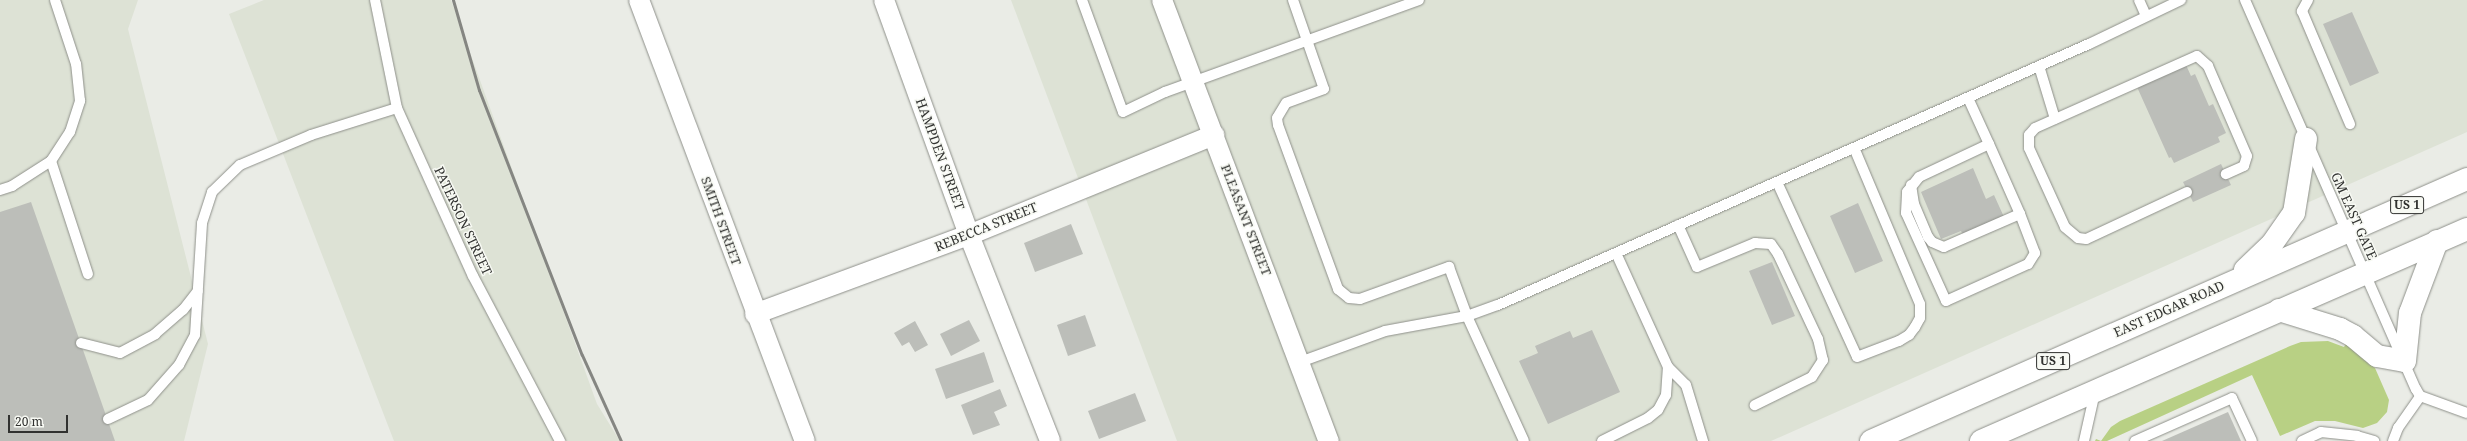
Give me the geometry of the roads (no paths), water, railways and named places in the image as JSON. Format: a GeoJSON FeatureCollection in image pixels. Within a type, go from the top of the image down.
{"type":"FeatureCollection","features":[{"type":"Feature","properties":{"kind":"highway"},"geometry":{"type":"LineString","coordinates":[[2234,280],[2272,244],[2288,224],[2297,201],[2306,139]]}},
{"type":"Feature","properties":{"kind":"highway","name":"EAST EDGAR ROAD"},"geometry":{"type":"LineString","coordinates":[[1871,441],[2234,280],[2467,179]]}},
{"type":"Feature","properties":{"kind":"highway"},"geometry":{"type":"LineString","coordinates":[[1986,440],[2095,390],[2364,272],[2467,229]]}},
{"type":"Feature","properties":{"kind":"highway"},"geometry":{"type":"LineString","coordinates":[[2279,310],[2340,329],[2353,336],[2377,356],[2405,361],[2410,313],[2437,241]]}},
{"type":"Feature","properties":{"kind":"street","name":"SMITH STREET"},"geometry":{"type":"LineString","coordinates":[[638,0],[755,314],[805,441]]}},
{"type":"Feature","properties":{"kind":"street","name":"HAMPDEN STREET"},"geometry":{"type":"LineString","coordinates":[[884,0],[969,235],[1050,441]]}},
{"type":"Feature","properties":{"kind":"street","name":"PLEASANT STREET"},"geometry":{"type":"LineString","coordinates":[[1162,0],[1329,441]]}},
{"type":"Feature","properties":{"kind":"street","name":"REBECCA STREET"},"geometry":{"type":"LineString","coordinates":[[755,314],[969,235],[1214,135]]}},
{"type":"Feature","properties":{"kind":"lane"},"geometry":{"type":"LineString","coordinates":[[0,190],[12,186],[51,162],[70,132],[80,101],[76,64],[55,0]]}},
{"type":"Feature","properties":{"kind":"lane","name":"PATERSON STREET"},"geometry":{"type":"LineString","coordinates":[[375,0],[397,108],[473,276],[560,441]]}},
{"type":"Feature","properties":{"kind":"lane"},"geometry":{"type":"LineString","coordinates":[[1082,0],[1123,112],[1165,92],[1308,42],[1420,0]]}},
{"type":"Feature","properties":{"kind":"lane"},"geometry":{"type":"LineString","coordinates":[[1293,0],[1324,89],[1286,103],[1277,118],[1338,289],[1349,298],[1360,299],[1449,267],[1467,316],[1524,441]]}},
{"type":"Feature","properties":{"kind":"lane"},"geometry":{"type":"LineString","coordinates":[[2139,0],[2146,16]]}},
{"type":"Feature","properties":{"kind":"lane"},"geometry":{"type":"LineString","coordinates":[[1300,362],[1385,332],[1467,316],[1616,253],[1968,98],[2181,0]]}},
{"type":"Feature","properties":{"kind":"lane","name":"GM EAST GATE"},"geometry":{"type":"LineString","coordinates":[[2245,0],[2364,272],[2405,361],[2412,382],[2420,396]]}},
{"type":"Feature","properties":{"kind":"lane"},"geometry":{"type":"LineString","coordinates":[[2308,0],[2302,11],[2350,124]]}},
{"type":"Feature","properties":{"kind":"lane"},"geometry":{"type":"LineString","coordinates":[[2187,192],[2154,209],[2086,239],[2071,234],[2065,227],[2029,148],[2028,142],[2032,130],[2197,56],[2208,66],[2247,156],[2244,166],[2226,174]]}},
{"type":"Feature","properties":{"kind":"lane"},"geometry":{"type":"LineString","coordinates":[[2040,66],[2055,119]]}},
{"type":"Feature","properties":{"kind":"lane"},"geometry":{"type":"LineString","coordinates":[[1968,98],[1989,144],[2035,249],[2030,262],[1946,301],[1906,213],[1905,200],[1911,185],[1919,178],[1989,144]]}},
{"type":"Feature","properties":{"kind":"lane"},"geometry":{"type":"LineString","coordinates":[[108,419],[148,400],[179,365],[195,335],[202,224],[212,192],[240,165],[311,135],[397,108]]}},
{"type":"Feature","properties":{"kind":"lane"},"geometry":{"type":"LineString","coordinates":[[1777,182],[1857,357],[1909,335],[1920,318],[1920,304],[1854,148]]}},
{"type":"Feature","properties":{"kind":"lane"},"geometry":{"type":"LineString","coordinates":[[51,162],[88,274]]}},
{"type":"Feature","properties":{"kind":"lane"},"geometry":{"type":"LineString","coordinates":[[1911,185],[1914,204],[1928,237],[1938,245],[1952,246],[2020,214]]}},
{"type":"Feature","properties":{"kind":"lane"},"geometry":{"type":"LineString","coordinates":[[1678,225],[1697,267],[1755,242],[1771,244],[1778,254],[1818,339],[1823,360],[1812,377],[1755,405]]}},
{"type":"Feature","properties":{"kind":"lane"},"geometry":{"type":"LineString","coordinates":[[1616,253],[1668,367],[1686,385],[1703,441]]}},
{"type":"Feature","properties":{"kind":"lane"},"geometry":{"type":"LineString","coordinates":[[81,343],[120,353],[155,334],[183,310],[198,291]]}},
{"type":"Feature","properties":{"kind":"lane"},"geometry":{"type":"LineString","coordinates":[[1602,441],[1634,426],[1658,410],[1666,395],[1668,367]]}},
{"type":"Feature","properties":{"kind":"lane"},"geometry":{"type":"LineString","coordinates":[[2084,441],[2095,390]]}},
{"type":"Feature","properties":{"kind":"lane"},"geometry":{"type":"LineString","coordinates":[[2392,441],[2398,428],[2420,396],[2467,413]]}},
{"type":"Feature","properties":{"kind":"lane"},"geometry":{"type":"LineString","coordinates":[[2139,440],[2175,429],[2200,417],[2232,398],[2252,441]]}},
{"type":"Feature","properties":{"kind":"lane"},"geometry":{"type":"LineString","coordinates":[[2302,441],[2321,432],[2358,436],[2374,441]]}},
{"type":"Feature","properties":{"kind":"railway"},"geometry":{"type":"LineString","coordinates":[[453,0],[479,90],[582,355],[621,441]]}}]}
